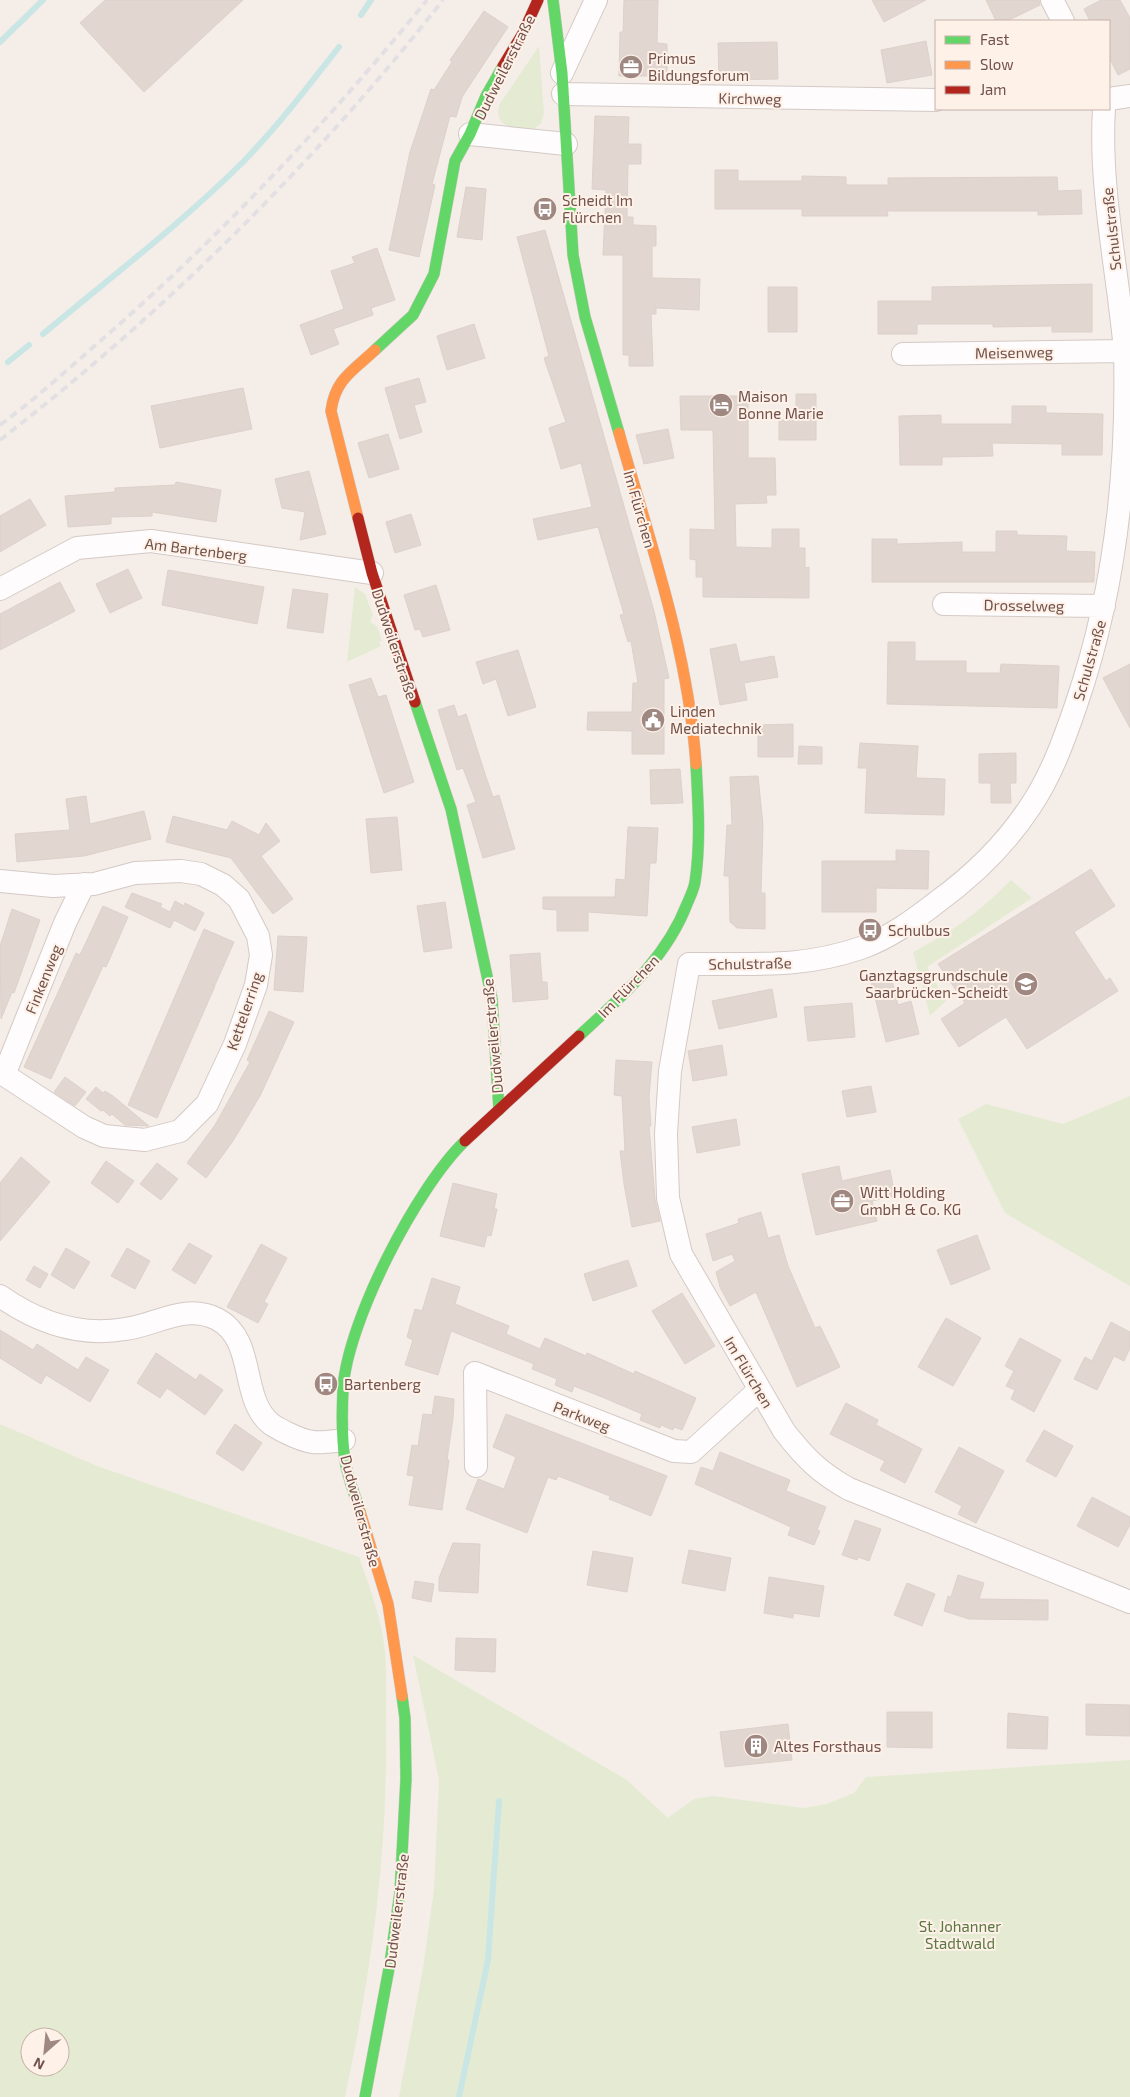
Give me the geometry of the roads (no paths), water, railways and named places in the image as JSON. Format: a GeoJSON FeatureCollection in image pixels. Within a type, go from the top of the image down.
{"type":"FeatureCollection","features":[{"type":"Feature","properties":{"kind":"street","name":"Dudweilerstraße"},"geometry":{"type":"LineString","coordinates":[[365,2097],[390,1963],[400,1892],[406,1788],[405,1718],[388,1604],[350,1478],[344,1440],[344,1388],[353,1342],[371,1293],[415,1206],[455,1152],[499,1110],[492,999],[451,809],[372,573],[331,411],[333,396],[339,383],[413,315],[434,274],[455,161],[470,134],[486,96],[523,33],[538,0]]}},
{"type":"Feature","properties":{"kind":"street","name":"Im Flürchen"},"geometry":{"type":"LineString","coordinates":[[499,1110],[621,997],[657,959],[682,917],[695,884],[700,827],[693,726],[688,692],[669,607],[584,317],[573,255],[563,83],[553,0]]}},
{"type":"Feature","properties":{"kind":"street","name":"Im Flürchen"},"geometry":{"type":"LineString","coordinates":[[563,83],[596,0]]}},
{"type":"Feature","properties":{"kind":"street"},"geometry":{"type":"LineString","coordinates":[[1052,0],[1062,20]]}},
{"type":"Feature","properties":{"kind":"street","name":"Kirchweg"},"geometry":{"type":"LineString","coordinates":[[563,83],[935,100]]}},
{"type":"Feature","properties":{"kind":"street"},"geometry":{"type":"LineString","coordinates":[[1110,99],[1130,96]]}},
{"type":"Feature","properties":{"kind":"street","name":"Schulstraße"},"geometry":{"type":"LineString","coordinates":[[690,964],[770,965],[818,960],[863,947],[907,924],[982,866],[1032,805],[1063,743],[1088,670],[1104,606],[1114,553],[1124,466],[1125,351],[1107,195],[1102,128],[1104,110]]}},
{"type":"Feature","properties":{"kind":"street","name":"Dudweilerstraße"},"geometry":{"type":"LineString","coordinates":[[470,134],[566,144]]}},
{"type":"Feature","properties":{"kind":"street","name":"Meisenweg"},"geometry":{"type":"LineString","coordinates":[[903,354],[1125,351]]}},
{"type":"Feature","properties":{"kind":"street","name":"Am Bartenberg"},"geometry":{"type":"LineString","coordinates":[[0,588],[76,548],[151,541],[372,573]]}},
{"type":"Feature","properties":{"kind":"street","name":"Drosselweg"},"geometry":{"type":"LineString","coordinates":[[944,604],[1104,606]]}},
{"type":"Feature","properties":{"kind":"street","name":"Kettelerring"},"geometry":{"type":"LineString","coordinates":[[0,881],[53,886],[84,884],[136,873],[181,871],[201,874],[223,885],[239,899],[258,936],[262,954],[256,986],[235,1044],[207,1104],[180,1131],[146,1140],[104,1136],[84,1127],[2,1074]]}},
{"type":"Feature","properties":{"kind":"street","name":"Finkenweg"},"geometry":{"type":"LineString","coordinates":[[2,1074],[65,923],[84,884]]}},
{"type":"Feature","properties":{"kind":"street","name":"Im Flürchen"},"geometry":{"type":"LineString","coordinates":[[668,942],[690,964],[670,1071],[666,1134],[668,1198],[681,1254],[784,1431],[805,1458],[825,1476],[849,1489],[1130,1602]]}},
{"type":"Feature","properties":{"kind":"street"},"geometry":{"type":"LineString","coordinates":[[0,1296],[40,1319],[62,1328],[95,1332],[126,1329],[194,1312],[218,1319],[232,1330],[240,1344],[257,1404],[270,1424],[296,1438],[312,1442],[344,1440]]}},
{"type":"Feature","properties":{"kind":"street","name":"Parkweg"},"geometry":{"type":"LineString","coordinates":[[476,1466],[475,1373],[674,1452],[691,1452],[759,1390]]}},
{"type":"Feature","properties":{"kind":"waterway"},"geometry":{"type":"LineString","coordinates":[[0,42],[43,0]]}},
{"type":"Feature","properties":{"kind":"waterway"},"geometry":{"type":"LineString","coordinates":[[361,15],[371,0]]}},
{"type":"Feature","properties":{"kind":"waterway"},"geometry":{"type":"LineString","coordinates":[[43,334],[171,228],[244,161],[281,119],[339,47]]}},
{"type":"Feature","properties":{"kind":"waterway"},"geometry":{"type":"LineString","coordinates":[[8,362],[29,345]]}},
{"type":"Feature","properties":{"kind":"waterway"},"geometry":{"type":"LineString","coordinates":[[459,2097],[488,1960],[499,1801]]}},
{"type":"Feature","properties":{"kind":"railway"},"geometry":{"type":"LineString","coordinates":[[0,425],[50,385],[186,263],[311,135],[427,0]]}},
{"type":"Feature","properties":{"kind":"railway"},"geometry":{"type":"LineString","coordinates":[[0,440],[120,341],[235,234],[343,120],[443,0]]}},
{"type":"Feature","properties":{"kind":"place","name":"Primus Bildungsforum"},"geometry":{"type":"Point","coordinates":[631,67]}},
{"type":"Feature","properties":{"kind":"place","name":"Scheidt Im Flürchen"},"geometry":{"type":"Point","coordinates":[545,209]}},
{"type":"Feature","properties":{"kind":"place","name":"Maison Bonne Marie"},"geometry":{"type":"Point","coordinates":[721,405]}},
{"type":"Feature","properties":{"kind":"place","name":"Linden Mediatechnik"},"geometry":{"type":"Point","coordinates":[653,720]}},
{"type":"Feature","properties":{"kind":"place","name":"Schulbus"},"geometry":{"type":"Point","coordinates":[870,930]}},
{"type":"Feature","properties":{"kind":"place","name":"Ganztagsgrundschule Saarbrücken-Scheidt"},"geometry":{"type":"Point","coordinates":[1026,984]}},
{"type":"Feature","properties":{"kind":"place","name":"Witt Holding GmbH & Co. KG"},"geometry":{"type":"Point","coordinates":[842,1201]}},
{"type":"Feature","properties":{"kind":"place","name":"Bartenberg"},"geometry":{"type":"Point","coordinates":[326,1384]}},
{"type":"Feature","properties":{"kind":"place","name":"Altes Forsthaus"},"geometry":{"type":"Point","coordinates":[756,1746]}},
{"type":"Feature","properties":{"kind":"park label","name":"St. Johanner Stadtwald"},"geometry":{"type":"Point","coordinates":[960,1934]}}]}
